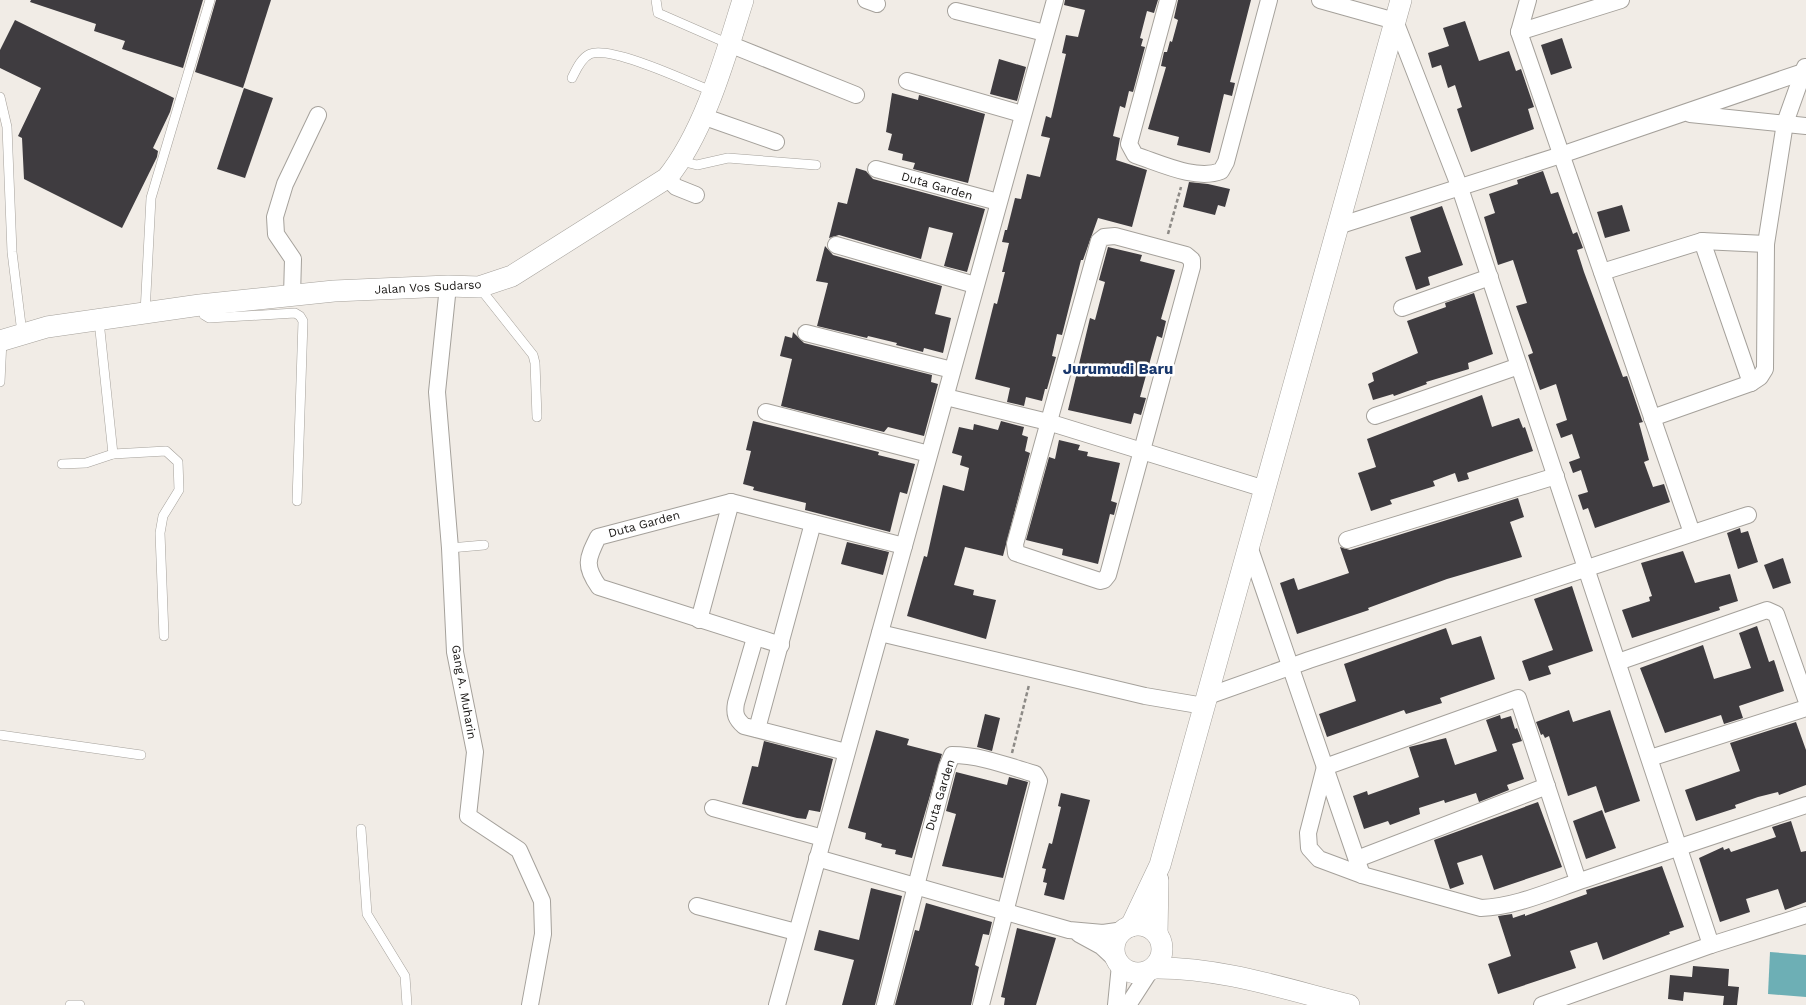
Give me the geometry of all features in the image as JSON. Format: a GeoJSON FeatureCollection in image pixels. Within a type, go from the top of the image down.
{"type":"FeatureCollection","features":[{"type":"Feature","properties":{"kind":"street","name":"Jalan Vos Sudarso"},"geometry":{"type":"LineString","coordinates":[[1,340],[22,332],[47,327],[200,305],[334,291],[448,286],[478,287],[512,276],[666,178],[680,161],[702,116],[743,0]]}},
{"type":"Feature","properties":{"kind":"street"},"geometry":{"type":"LineString","coordinates":[[777,1005],[1055,0]]}},
{"type":"Feature","properties":{"kind":"street"},"geometry":{"type":"LineString","coordinates":[[1168,0],[1129,144],[1135,156],[1186,171],[1211,175],[1221,170],[1226,162],[1269,0]]}},
{"type":"Feature","properties":{"kind":"street"},"geometry":{"type":"LineString","coordinates":[[1320,0],[1395,21]]}},
{"type":"Feature","properties":{"kind":"street"},"geometry":{"type":"LineString","coordinates":[[1128,1005],[1160,960],[1156,902],[1160,865],[1401,0]]}},
{"type":"Feature","properties":{"kind":"street"},"geometry":{"type":"LineString","coordinates":[[1528,0],[1519,32],[1692,533]]}},
{"type":"Feature","properties":{"kind":"street"},"geometry":{"type":"LineString","coordinates":[[1519,32],[1621,0]]}},
{"type":"Feature","properties":{"kind":"street"},"geometry":{"type":"LineString","coordinates":[[956,11],[1045,33]]}},
{"type":"Feature","properties":{"kind":"street"},"geometry":{"type":"LineString","coordinates":[[1395,21],[1460,188],[1711,945]]}},
{"type":"Feature","properties":{"kind":"street"},"geometry":{"type":"LineString","coordinates":[[729,44],[856,96]]}},
{"type":"Feature","properties":{"kind":"street"},"geometry":{"type":"LineString","coordinates":[[1338,226],[1685,114],[1804,67]]}},
{"type":"Feature","properties":{"kind":"street"},"geometry":{"type":"LineString","coordinates":[[1652,418],[1751,384],[1760,377],[1764,369],[1766,244],[1785,123],[1804,67]]}},
{"type":"Feature","properties":{"kind":"street"},"geometry":{"type":"LineString","coordinates":[[907,81],[1022,114]]}},
{"type":"Feature","properties":{"kind":"street"},"geometry":{"type":"LineString","coordinates":[[1685,114],[1806,126]]}},
{"type":"Feature","properties":{"kind":"street"},"geometry":{"type":"LineString","coordinates":[[292,296],[293,259],[276,234],[275,217],[284,184],[318,115]]}},
{"type":"Feature","properties":{"kind":"street"},"geometry":{"type":"LineString","coordinates":[[702,116],[776,142]]}},
{"type":"Feature","properties":{"kind":"street","name":"Duta Garden"},"geometry":{"type":"LineString","coordinates":[[876,169],[998,202]]}},
{"type":"Feature","properties":{"kind":"street"},"geometry":{"type":"LineString","coordinates":[[666,178],[676,187],[696,195]]}},
{"type":"Feature","properties":{"kind":"street"},"geometry":{"type":"LineString","coordinates":[[1115,236],[1164,248],[1186,255],[1192,260],[1192,268],[1144,451],[1108,575],[1104,580],[1016,553],[1016,544],[1048,422],[1099,241],[1104,237],[1115,236]]}},
{"type":"Feature","properties":{"kind":"street"},"geometry":{"type":"LineString","coordinates":[[1602,272],[1702,241],[1766,244]]}},
{"type":"Feature","properties":{"kind":"street"},"geometry":{"type":"LineString","coordinates":[[1702,241],[1751,384]]}},
{"type":"Feature","properties":{"kind":"street"},"geometry":{"type":"LineString","coordinates":[[836,245],[975,285]]}},
{"type":"Feature","properties":{"kind":"street"},"geometry":{"type":"LineString","coordinates":[[1402,308],[1490,277]]}},
{"type":"Feature","properties":{"kind":"street","name":"Gang A. Muharin"},"geometry":{"type":"LineString","coordinates":[[448,286],[437,392],[450,548],[455,652],[475,752],[468,816],[519,850],[542,901],[542,934],[530,1005]]}},
{"type":"Feature","properties":{"kind":"street"},"geometry":{"type":"LineString","coordinates":[[806,333],[952,370]]}},
{"type":"Feature","properties":{"kind":"street"},"geometry":{"type":"LineString","coordinates":[[1375,416],[1519,366]]}},
{"type":"Feature","properties":{"kind":"street"},"geometry":{"type":"LineString","coordinates":[[946,398],[1048,422],[1265,489]]}},
{"type":"Feature","properties":{"kind":"street"},"geometry":{"type":"LineString","coordinates":[[766,412],[929,454]]}},
{"type":"Feature","properties":{"kind":"street"},"geometry":{"type":"LineString","coordinates":[[1347,540],[1556,476]]}},
{"type":"Feature","properties":{"kind":"street"},"geometry":{"type":"LineString","coordinates":[[699,620],[731,502]]}},
{"type":"Feature","properties":{"kind":"street","name":"Duta Garden"},"geometry":{"type":"LineString","coordinates":[[781,645],[599,587],[589,573],[590,553],[598,537],[731,502],[904,546]]}},
{"type":"Feature","properties":{"kind":"street"},"geometry":{"type":"LineString","coordinates":[[880,633],[1145,696],[1206,701],[1291,666],[1748,515]]}},
{"type":"Feature","properties":{"kind":"street"},"geometry":{"type":"LineString","coordinates":[[757,729],[813,523]]}},
{"type":"Feature","properties":{"kind":"street"},"geometry":{"type":"LineString","coordinates":[[1249,546],[1362,875]]}},
{"type":"Feature","properties":{"kind":"street"},"geometry":{"type":"LineString","coordinates":[[1618,662],[1767,610],[1776,614],[1806,699]]}},
{"type":"Feature","properties":{"kind":"street"},"geometry":{"type":"LineString","coordinates":[[755,638],[734,713],[737,720],[744,726],[846,752]]}},
{"type":"Feature","properties":{"kind":"street"},"geometry":{"type":"LineString","coordinates":[[1325,767],[1518,698],[1578,881]]}},
{"type":"Feature","properties":{"kind":"street"},"geometry":{"type":"LineString","coordinates":[[1650,758],[1806,708]]}},
{"type":"Feature","properties":{"kind":"street","name":"Duta Garden"},"geometry":{"type":"LineString","coordinates":[[885,1005],[914,886],[952,754],[965,755],[1009,766],[1035,774],[1039,780],[981,1005]]}},
{"type":"Feature","properties":{"kind":"street"},"geometry":{"type":"LineString","coordinates":[[1325,767],[1308,832],[1309,848],[1319,859],[1362,875],[1480,908],[1497,908],[1806,805]]}},
{"type":"Feature","properties":{"kind":"street"},"geometry":{"type":"LineString","coordinates":[[1357,859],[1547,786]]}},
{"type":"Feature","properties":{"kind":"street"},"geometry":{"type":"LineString","coordinates":[[713,808],[823,838]]}},
{"type":"Feature","properties":{"kind":"street"},"geometry":{"type":"LineString","coordinates":[[817,858],[1074,932],[1101,946],[1118,963],[1134,974],[1152,969],[1180,968],[1228,975],[1349,1005]]}},
{"type":"Feature","properties":{"kind":"street"},"geometry":{"type":"LineString","coordinates":[[1116,1005],[1118,963],[1114,947],[1115,941],[1127,928],[1160,865]]}},
{"type":"Feature","properties":{"kind":"street"},"geometry":{"type":"LineString","coordinates":[[697,906],[796,932]]}},
{"type":"Feature","properties":{"kind":"street"},"geometry":{"type":"LineString","coordinates":[[1542,1005],[1711,945],[1806,915]]}},
{"type":"Feature","properties":{"kind":"street"},"geometry":{"type":"LineString","coordinates":[[1074,932],[1103,933],[1142,925],[1185,958],[1228,975]]}},
{"type":"Feature","properties":{"kind":"lane"},"geometry":{"type":"LineString","coordinates":[[145,313],[151,198],[210,0]]}},
{"type":"Feature","properties":{"kind":"lane"},"geometry":{"type":"LineString","coordinates":[[656,0],[658,13],[729,44]]}},
{"type":"Feature","properties":{"kind":"lane"},"geometry":{"type":"LineString","coordinates":[[572,78],[581,63],[590,54],[601,52],[621,56],[711,91]]}},
{"type":"Feature","properties":{"kind":"lane"},"geometry":{"type":"LineString","coordinates":[[0,97],[7,126],[12,252],[22,332]]}},
{"type":"Feature","properties":{"kind":"lane"},"geometry":{"type":"LineString","coordinates":[[680,161],[697,165],[728,158],[816,165]]}},
{"type":"Feature","properties":{"kind":"lane"},"geometry":{"type":"LineString","coordinates":[[478,287],[533,355],[537,417]]}},
{"type":"Feature","properties":{"kind":"lane"},"geometry":{"type":"LineString","coordinates":[[200,305],[204,315],[209,318],[295,314],[300,316],[303,321],[297,501]]}},
{"type":"Feature","properties":{"kind":"lane"},"geometry":{"type":"LineString","coordinates":[[99,321],[113,454]]}},
{"type":"Feature","properties":{"kind":"lane"},"geometry":{"type":"LineString","coordinates":[[0,382],[1,340]]}},
{"type":"Feature","properties":{"kind":"lane"},"geometry":{"type":"LineString","coordinates":[[62,464],[86,464],[113,454],[166,450],[178,462],[178,490],[163,516],[160,533],[164,636]]}},
{"type":"Feature","properties":{"kind":"lane"},"geometry":{"type":"LineString","coordinates":[[450,548],[484,545]]}},
{"type":"Feature","properties":{"kind":"lane"},"geometry":{"type":"LineString","coordinates":[[0,735],[141,755]]}},
{"type":"Feature","properties":{"kind":"lane"},"geometry":{"type":"LineString","coordinates":[[361,829],[367,914],[405,976],[407,1005]]}},
{"type":"Feature","properties":{"kind":"lane"},"geometry":{"type":"LineString","coordinates":[[70,1005],[80,1005]]}},
{"type":"Feature","properties":{"kind":"path"},"geometry":{"type":"LineString","coordinates":[[1164,248],[1186,171]]}},
{"type":"Feature","properties":{"kind":"path"},"geometry":{"type":"LineString","coordinates":[[1017,736],[1033,669]]}},
{"type":"Feature","properties":{"kind":"water"},"geometry":{"type":"Polygon","coordinates":[[[1770,952],[1806,955],[1806,997],[1768,994],[1770,952]]]}},
{"type":"Feature","properties":{"kind":"building"},"geometry":{"type":"Polygon","coordinates":[[[31,0],[203,0],[183,68],[122,49],[125,41],[94,31],[96,24],[30,2],[31,0]]]}},
{"type":"Feature","properties":{"kind":"building"},"geometry":{"type":"Polygon","coordinates":[[[216,0],[271,0],[243,88],[195,72],[216,0]]]}},
{"type":"Feature","properties":{"kind":"building"},"geometry":{"type":"Polygon","coordinates":[[[1065,0],[1158,0],[1154,13],[1147,11],[1140,38],[1143,39],[1141,46],[1145,47],[1133,92],[1129,91],[1125,108],[1120,106],[1113,136],[1120,138],[1116,160],[1147,170],[1132,227],[1098,218],[1083,260],[1081,260],[1062,335],[1057,334],[1052,356],[1056,357],[1047,389],[1045,389],[1042,401],[1026,397],[1024,406],[1007,402],[1010,388],[975,379],[994,303],[997,304],[1005,272],[1002,272],[1009,243],[1002,242],[1005,230],[1007,230],[1015,198],[1021,199],[1027,174],[1040,177],[1050,138],[1041,136],[1046,116],[1051,118],[1066,54],[1062,53],[1066,35],[1078,37],[1085,10],[1064,5],[1065,0]]]}},
{"type":"Feature","properties":{"kind":"building"},"geometry":{"type":"Polygon","coordinates":[[[1178,0],[1251,0],[1230,82],[1235,83],[1232,96],[1224,94],[1210,153],[1177,145],[1179,137],[1148,129],[1166,67],[1161,66],[1164,52],[1167,52],[1170,41],[1172,42],[1178,20],[1174,18],[1178,0]]]}},
{"type":"Feature","properties":{"kind":"building"},"geometry":{"type":"Polygon","coordinates":[[[15,20],[174,98],[170,112],[153,148],[158,151],[157,157],[122,228],[24,179],[22,138],[18,136],[41,88],[0,68],[0,50],[15,20]]]}},
{"type":"Feature","properties":{"kind":"building"},"geometry":{"type":"Polygon","coordinates":[[[1465,21],[1479,61],[1509,51],[1516,71],[1521,69],[1534,107],[1528,109],[1534,129],[1471,152],[1457,109],[1462,107],[1455,85],[1448,88],[1441,65],[1432,68],[1428,53],[1449,46],[1443,28],[1465,21]]]}},
{"type":"Feature","properties":{"kind":"building"},"geometry":{"type":"Polygon","coordinates":[[[1562,38],[1572,68],[1551,75],[1541,45],[1562,38]]]}},
{"type":"Feature","properties":{"kind":"building"},"geometry":{"type":"Polygon","coordinates":[[[999,59],[1026,67],[1017,101],[990,94],[999,59]]]}},
{"type":"Feature","properties":{"kind":"building"},"geometry":{"type":"Polygon","coordinates":[[[244,88],[273,98],[245,178],[217,169],[244,88]]]}},
{"type":"Feature","properties":{"kind":"building"},"geometry":{"type":"Polygon","coordinates":[[[892,93],[918,100],[919,95],[985,114],[968,183],[913,169],[915,163],[902,160],[903,154],[888,150],[892,134],[886,132],[892,93]]]}},
{"type":"Feature","properties":{"kind":"building"},"geometry":{"type":"Polygon","coordinates":[[[856,168],[866,171],[873,179],[985,209],[967,272],[944,266],[953,233],[929,227],[921,259],[839,235],[829,238],[838,202],[847,204],[856,168]]]}},
{"type":"Feature","properties":{"kind":"building"},"geometry":{"type":"Polygon","coordinates":[[[1543,171],[1551,194],[1558,192],[1573,234],[1577,232],[1583,248],[1577,250],[1584,272],[1623,377],[1627,376],[1643,422],[1639,423],[1649,460],[1644,462],[1653,487],[1664,484],[1670,502],[1595,528],[1588,508],[1583,510],[1578,495],[1588,492],[1581,470],[1573,473],[1569,462],[1580,458],[1572,434],[1561,438],[1556,424],[1567,420],[1556,384],[1540,390],[1528,355],[1533,353],[1516,306],[1527,303],[1513,260],[1498,265],[1484,217],[1495,213],[1489,194],[1518,184],[1517,180],[1543,171]]]}},
{"type":"Feature","properties":{"kind":"building"},"geometry":{"type":"Polygon","coordinates":[[[1189,182],[1230,189],[1225,207],[1218,205],[1215,215],[1183,207],[1189,182]]]}},
{"type":"Feature","properties":{"kind":"building"},"geometry":{"type":"Polygon","coordinates":[[[1622,205],[1630,231],[1605,238],[1597,212],[1622,205]]]}},
{"type":"Feature","properties":{"kind":"building"},"geometry":{"type":"Polygon","coordinates":[[[1442,206],[1463,265],[1428,277],[1430,285],[1416,290],[1405,257],[1421,252],[1410,217],[1442,206]]]}},
{"type":"Feature","properties":{"kind":"building"},"geometry":{"type":"Polygon","coordinates":[[[825,246],[833,255],[942,286],[935,314],[951,318],[943,353],[924,348],[923,352],[896,345],[897,343],[817,326],[828,283],[816,281],[825,246]]]}},
{"type":"Feature","properties":{"kind":"building"},"geometry":{"type":"Polygon","coordinates":[[[1108,247],[1142,255],[1140,261],[1175,270],[1161,319],[1166,321],[1162,338],[1157,336],[1140,397],[1146,398],[1141,415],[1134,413],[1131,424],[1068,410],[1090,318],[1095,320],[1105,282],[1099,280],[1108,247]]]}},
{"type":"Feature","properties":{"kind":"building"},"geometry":{"type":"Polygon","coordinates":[[[1474,293],[1493,354],[1468,363],[1469,369],[1426,382],[1427,384],[1394,396],[1393,394],[1373,400],[1368,384],[1374,381],[1372,373],[1418,353],[1407,321],[1446,307],[1445,303],[1474,293]]]}},
{"type":"Feature","properties":{"kind":"building"},"geometry":{"type":"Polygon","coordinates":[[[793,332],[804,343],[932,375],[931,382],[938,384],[924,436],[888,427],[884,432],[781,406],[792,359],[780,356],[785,336],[792,338],[793,332]]]}},
{"type":"Feature","properties":{"kind":"building"},"geometry":{"type":"Polygon","coordinates":[[[1482,395],[1492,427],[1519,418],[1523,428],[1525,427],[1533,451],[1467,473],[1469,479],[1458,482],[1455,473],[1433,481],[1435,486],[1390,500],[1392,504],[1371,511],[1358,473],[1376,467],[1367,439],[1482,395]]]}},
{"type":"Feature","properties":{"kind":"building"},"geometry":{"type":"Polygon","coordinates":[[[753,421],[879,452],[878,455],[915,464],[907,494],[900,492],[890,532],[805,510],[806,503],[753,490],[754,487],[743,484],[751,451],[746,450],[753,421]]]}},
{"type":"Feature","properties":{"kind":"building"},"geometry":{"type":"Polygon","coordinates":[[[1001,421],[1024,427],[1022,435],[1028,437],[1025,451],[1030,453],[1003,556],[965,547],[954,585],[974,590],[973,595],[996,600],[986,639],[907,616],[924,556],[927,557],[943,485],[964,491],[969,468],[960,465],[962,456],[952,453],[959,427],[973,430],[974,424],[998,430],[1001,421]]]}},
{"type":"Feature","properties":{"kind":"building"},"geometry":{"type":"Polygon","coordinates":[[[1059,440],[1080,445],[1078,450],[1088,452],[1087,456],[1120,463],[1111,501],[1117,503],[1114,515],[1110,514],[1098,564],[1062,555],[1063,549],[1026,540],[1049,457],[1055,459],[1059,440]]]}},
{"type":"Feature","properties":{"kind":"building"},"geometry":{"type":"Polygon","coordinates":[[[1518,498],[1524,517],[1510,522],[1522,557],[1447,579],[1368,608],[1369,610],[1297,634],[1280,583],[1294,578],[1298,590],[1349,573],[1340,547],[1350,550],[1518,498]]]}},
{"type":"Feature","properties":{"kind":"building"},"geometry":{"type":"Polygon","coordinates":[[[1740,528],[1741,533],[1748,531],[1758,562],[1738,569],[1727,533],[1740,528]]]}},
{"type":"Feature","properties":{"kind":"building"},"geometry":{"type":"Polygon","coordinates":[[[847,542],[889,552],[883,575],[841,564],[847,542]]]}},
{"type":"Feature","properties":{"kind":"building"},"geometry":{"type":"Polygon","coordinates":[[[1683,551],[1695,583],[1730,574],[1738,601],[1719,607],[1720,610],[1632,638],[1622,610],[1650,601],[1649,597],[1652,596],[1641,563],[1683,551]]]}},
{"type":"Feature","properties":{"kind":"building"},"geometry":{"type":"Polygon","coordinates":[[[1783,558],[1791,583],[1773,589],[1764,565],[1783,558]]]}},
{"type":"Feature","properties":{"kind":"building"},"geometry":{"type":"Polygon","coordinates":[[[1572,586],[1593,651],[1548,666],[1551,674],[1529,681],[1522,661],[1553,650],[1534,599],[1572,586]]]}},
{"type":"Feature","properties":{"kind":"building"},"geometry":{"type":"Polygon","coordinates":[[[1757,626],[1769,662],[1774,660],[1784,691],[1739,706],[1743,718],[1724,724],[1721,715],[1665,733],[1640,668],[1703,645],[1714,679],[1751,668],[1739,633],[1757,626]]]}},
{"type":"Feature","properties":{"kind":"building"},"geometry":{"type":"Polygon","coordinates":[[[1446,628],[1452,645],[1481,636],[1495,679],[1440,698],[1442,703],[1406,714],[1404,710],[1327,737],[1319,714],[1356,701],[1344,664],[1446,628]]]}},
{"type":"Feature","properties":{"kind":"building"},"geometry":{"type":"Polygon","coordinates":[[[1569,710],[1573,722],[1610,710],[1640,801],[1605,813],[1596,786],[1568,796],[1549,736],[1545,738],[1543,734],[1541,735],[1536,722],[1569,710]]]}},
{"type":"Feature","properties":{"kind":"building"},"geometry":{"type":"Polygon","coordinates":[[[985,714],[1000,718],[992,751],[977,747],[985,714]]]}},
{"type":"Feature","properties":{"kind":"building"},"geometry":{"type":"Polygon","coordinates":[[[1500,715],[1501,719],[1511,716],[1515,729],[1517,728],[1522,741],[1512,744],[1524,779],[1507,785],[1509,790],[1479,802],[1476,793],[1445,803],[1444,800],[1419,808],[1420,814],[1390,825],[1388,821],[1364,829],[1353,796],[1367,791],[1368,795],[1419,777],[1409,747],[1446,738],[1455,765],[1497,751],[1486,720],[1500,715]]]}},
{"type":"Feature","properties":{"kind":"building"},"geometry":{"type":"Polygon","coordinates":[[[1796,722],[1806,750],[1806,785],[1779,795],[1778,792],[1758,797],[1735,805],[1736,808],[1696,821],[1685,790],[1740,771],[1730,743],[1796,722]]]}},
{"type":"Feature","properties":{"kind":"building"},"geometry":{"type":"Polygon","coordinates":[[[876,730],[909,739],[907,745],[942,754],[912,858],[895,854],[896,850],[881,847],[882,844],[865,839],[866,833],[848,828],[876,730]]]}},
{"type":"Feature","properties":{"kind":"building"},"geometry":{"type":"Polygon","coordinates":[[[764,741],[833,759],[820,812],[809,810],[806,819],[742,804],[752,766],[758,767],[764,741]]]}},
{"type":"Feature","properties":{"kind":"building"},"geometry":{"type":"Polygon","coordinates":[[[956,772],[1007,785],[1009,777],[1028,782],[1003,878],[942,866],[956,814],[946,811],[956,772]]]}},
{"type":"Feature","properties":{"kind":"building"},"geometry":{"type":"Polygon","coordinates":[[[1061,793],[1090,800],[1064,900],[1044,895],[1047,883],[1043,882],[1046,869],[1042,868],[1049,843],[1052,844],[1061,807],[1058,806],[1061,793]]]}},
{"type":"Feature","properties":{"kind":"building"},"geometry":{"type":"Polygon","coordinates":[[[1538,802],[1562,867],[1494,890],[1482,855],[1457,863],[1464,884],[1450,889],[1434,840],[1538,802]]]}},
{"type":"Feature","properties":{"kind":"building"},"geometry":{"type":"Polygon","coordinates":[[[1602,810],[1616,848],[1586,859],[1573,821],[1602,810]]]}},
{"type":"Feature","properties":{"kind":"building"},"geometry":{"type":"Polygon","coordinates":[[[1791,821],[1801,852],[1806,851],[1806,902],[1785,910],[1778,889],[1746,899],[1750,912],[1720,922],[1699,858],[1723,847],[1724,850],[1729,848],[1731,852],[1776,837],[1772,827],[1791,821]]]}},
{"type":"Feature","properties":{"kind":"building"},"geometry":{"type":"Polygon","coordinates":[[[1662,866],[1684,927],[1603,960],[1597,942],[1570,951],[1576,968],[1498,994],[1488,964],[1511,956],[1498,916],[1512,914],[1513,918],[1525,914],[1525,916],[1587,894],[1586,890],[1662,866]]]}},
{"type":"Feature","properties":{"kind":"building"},"geometry":{"type":"Polygon","coordinates":[[[871,888],[902,896],[895,925],[875,1005],[842,1005],[854,960],[814,950],[819,930],[859,940],[871,888]]]}},
{"type":"Feature","properties":{"kind":"building"},"geometry":{"type":"Polygon","coordinates":[[[926,903],[992,922],[989,935],[983,934],[975,965],[979,967],[971,1005],[895,1005],[915,930],[919,931],[926,903]]]}},
{"type":"Feature","properties":{"kind":"building"},"geometry":{"type":"Polygon","coordinates":[[[1017,928],[1056,938],[1036,1005],[1004,1005],[1005,998],[1001,997],[1017,928]]]}},
{"type":"Feature","properties":{"kind":"building"},"geometry":{"type":"Polygon","coordinates":[[[1693,966],[1729,969],[1728,986],[1739,987],[1737,1005],[1723,1005],[1724,996],[1684,992],[1683,1001],[1668,999],[1670,975],[1692,977],[1693,966]]]}},
{"type":"Feature","properties":{"kind":"district","name":"Jurumudi Baru"},"geometry":{"type":"Point","coordinates":[1118,369]}}]}
